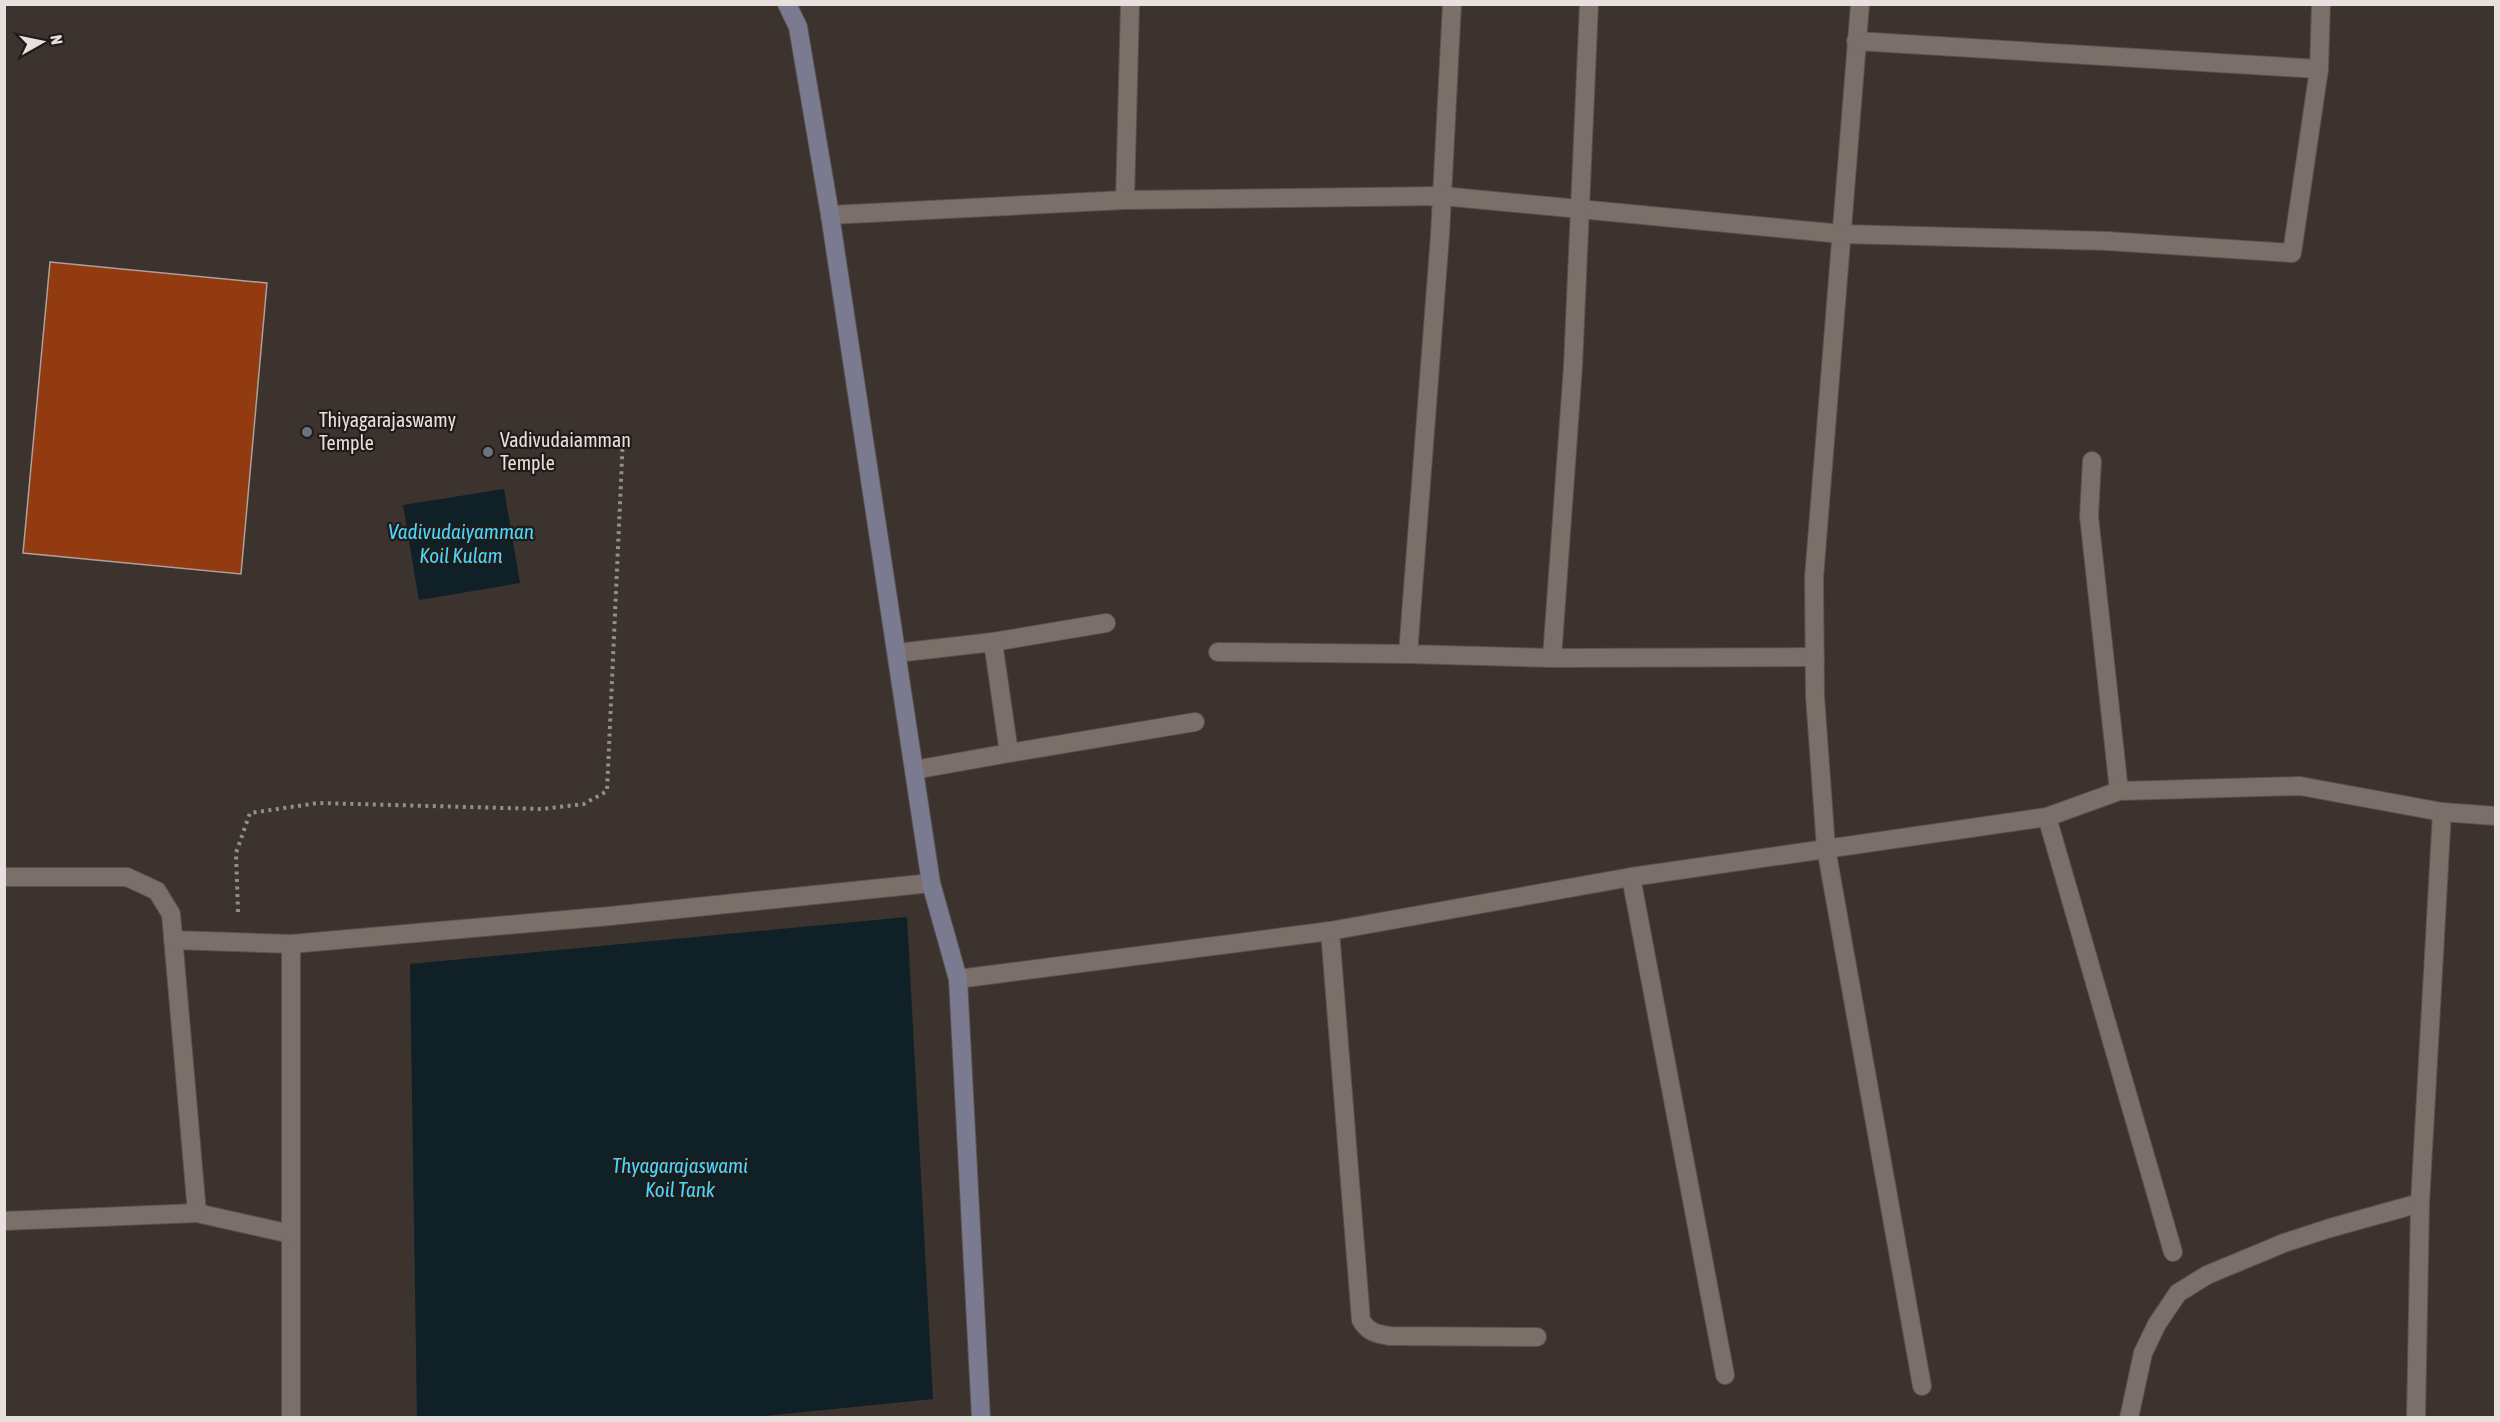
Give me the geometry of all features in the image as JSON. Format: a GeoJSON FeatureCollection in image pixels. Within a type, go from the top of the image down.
{"type":"FeatureCollection","features":[{"type":"Feature","properties":{"kind":"street"},"geometry":{"type":"LineString","coordinates":[[787,4],[798,27],[830,215],[931,883],[958,979],[981,1418]]}},
{"type":"Feature","properties":{"kind":"street"},"geometry":{"type":"LineString","coordinates":[[1125,200],[1130,4]]}},
{"type":"Feature","properties":{"kind":"street"},"geometry":{"type":"LineString","coordinates":[[1408,654],[1442,196],[1452,4]]}},
{"type":"Feature","properties":{"kind":"street"},"geometry":{"type":"LineString","coordinates":[[1552,658],[1573,366],[1589,4]]}},
{"type":"Feature","properties":{"kind":"street"},"geometry":{"type":"LineString","coordinates":[[1860,4],[1814,578],[1815,696],[1826,848],[1922,1386]]}},
{"type":"Feature","properties":{"kind":"street"},"geometry":{"type":"LineString","coordinates":[[830,215],[1125,200],[1442,196],[1580,211],[1842,234],[2107,242],[2292,253],[2319,69],[2321,4]]}},
{"type":"Feature","properties":{"kind":"street"},"geometry":{"type":"LineString","coordinates":[[1856,41],[2319,69]]}},
{"type":"Feature","properties":{"kind":"street"},"geometry":{"type":"LineString","coordinates":[[2092,461],[2089,516],[2119,791]]}},
{"type":"Feature","properties":{"kind":"street"},"geometry":{"type":"LineString","coordinates":[[897,653],[993,642],[1106,623]]}},
{"type":"Feature","properties":{"kind":"street"},"geometry":{"type":"LineString","coordinates":[[993,642],[1010,753]]}},
{"type":"Feature","properties":{"kind":"street"},"geometry":{"type":"LineString","coordinates":[[1218,652],[1552,658],[1815,657]]}},
{"type":"Feature","properties":{"kind":"street"},"geometry":{"type":"LineString","coordinates":[[914,770],[1195,722]]}},
{"type":"Feature","properties":{"kind":"street"},"geometry":{"type":"LineString","coordinates":[[958,979],[1330,931],[1631,877],[2047,818],[2119,791],[2300,786],[2442,812],[2496,816]]}},
{"type":"Feature","properties":{"kind":"street"},"geometry":{"type":"LineString","coordinates":[[2416,1418],[2420,1203],[2442,812]]}},
{"type":"Feature","properties":{"kind":"street"},"geometry":{"type":"LineString","coordinates":[[2047,818],[2173,1252]]}},
{"type":"Feature","properties":{"kind":"street"},"geometry":{"type":"LineString","coordinates":[[4,877],[127,877],[157,891],[171,914],[197,1213]]}},
{"type":"Feature","properties":{"kind":"street"},"geometry":{"type":"LineString","coordinates":[[1631,877],[1725,1376]]}},
{"type":"Feature","properties":{"kind":"street"},"geometry":{"type":"LineString","coordinates":[[173,940],[291,944],[610,916],[931,883]]}},
{"type":"Feature","properties":{"kind":"street"},"geometry":{"type":"LineString","coordinates":[[1330,931],[1361,1320],[1366,1329],[1375,1334],[1390,1336],[1537,1337]]}},
{"type":"Feature","properties":{"kind":"street"},"geometry":{"type":"LineString","coordinates":[[291,944],[291,1418]]}},
{"type":"Feature","properties":{"kind":"street"},"geometry":{"type":"LineString","coordinates":[[2129,1418],[2143,1353],[2157,1324],[2178,1293],[2207,1275],[2284,1243],[2420,1203]]}},
{"type":"Feature","properties":{"kind":"street"},"geometry":{"type":"LineString","coordinates":[[4,1221],[197,1213],[291,1234]]}},
{"type":"Feature","properties":{"kind":"path"},"geometry":{"type":"LineString","coordinates":[[238,943],[236,853],[250,813],[318,804],[542,809],[584,804],[607,791],[623,437]]}},
{"type":"Feature","properties":{"kind":"water","name":"Vadivudaiyamman Koil Kulam"},"geometry":{"type":"Polygon","coordinates":[[[504,489],[520,583],[419,600],[403,505],[504,489]]]}},
{"type":"Feature","properties":{"kind":"water","name":"Thyagarajaswami Koil Tank"},"geometry":{"type":"Polygon","coordinates":[[[907,917],[933,1399],[745,1418],[417,1417],[410,964],[907,917]]]}},
{"type":"Feature","properties":{"kind":"building"},"geometry":{"type":"Polygon","coordinates":[[[50,262],[267,283],[241,574],[23,553],[50,262]]]}},
{"type":"Feature","properties":{"kind":"place","name":"Thiyagarajaswamy Temple"},"geometry":{"type":"Point","coordinates":[307,432]}},
{"type":"Feature","properties":{"kind":"place","name":"Vadivudaiamman Temple"},"geometry":{"type":"Point","coordinates":[488,452]}}]}
